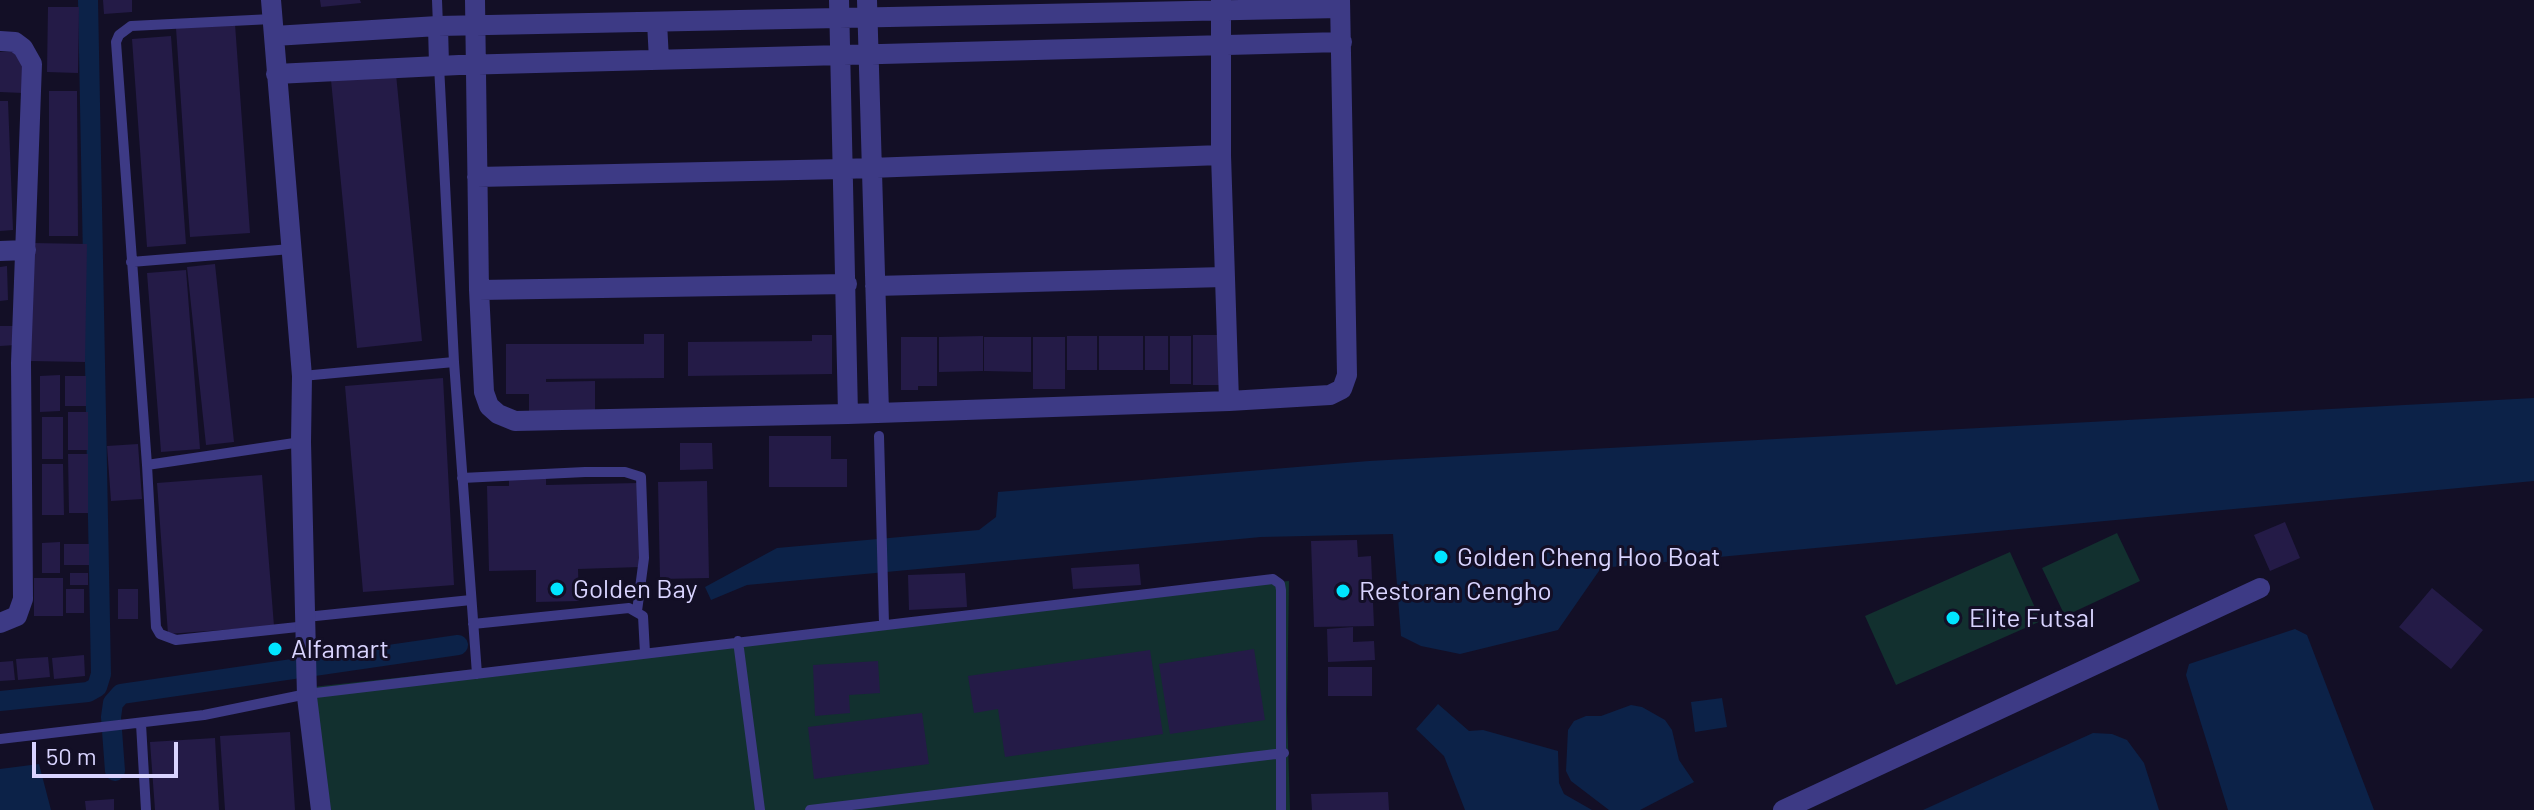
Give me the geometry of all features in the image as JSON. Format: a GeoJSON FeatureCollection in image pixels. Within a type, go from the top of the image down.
{"type":"FeatureCollection","features":[{"type":"Feature","properties":{"kind":"street"},"geometry":{"type":"LineString","coordinates":[[321,810],[307,686],[302,376],[272,18],[438,26],[475,25],[657,22],[839,9],[1043,14],[1221,5],[1340,4],[1347,375],[1342,389],[1330,395],[1229,401],[515,421],[498,414],[489,406],[484,392],[479,290],[475,64],[475,25],[475,0]]}},
{"type":"Feature","properties":{"kind":"street"},"geometry":{"type":"LineString","coordinates":[[1221,5],[1221,155],[1229,401]]}},
{"type":"Feature","properties":{"kind":"street"},"geometry":{"type":"LineString","coordinates":[[839,9],[848,414]]}},
{"type":"Feature","properties":{"kind":"street"},"geometry":{"type":"LineString","coordinates":[[868,9],[879,412]]}},
{"type":"Feature","properties":{"kind":"street"},"geometry":{"type":"LineString","coordinates":[[1043,14],[1045,50]]}},
{"type":"Feature","properties":{"kind":"street"},"geometry":{"type":"LineString","coordinates":[[657,22],[659,60]]}},
{"type":"Feature","properties":{"kind":"street"},"geometry":{"type":"LineString","coordinates":[[438,26],[439,65]]}},
{"type":"Feature","properties":{"kind":"street"},"geometry":{"type":"LineString","coordinates":[[0,41],[15,42],[23,48],[32,64],[26,250],[10,364],[23,599],[17,616],[0,623]]}},
{"type":"Feature","properties":{"kind":"street"},"geometry":{"type":"LineString","coordinates":[[276,74],[439,65],[1342,42]]}},
{"type":"Feature","properties":{"kind":"street"},"geometry":{"type":"LineString","coordinates":[[477,177],[843,169],[1221,155]]}},
{"type":"Feature","properties":{"kind":"street"},"geometry":{"type":"LineString","coordinates":[[0,251],[26,250]]}},
{"type":"Feature","properties":{"kind":"street"},"geometry":{"type":"LineString","coordinates":[[875,286],[1224,277]]}},
{"type":"Feature","properties":{"kind":"street"},"geometry":{"type":"LineString","coordinates":[[479,290],[847,284]]}},
{"type":"Feature","properties":{"kind":"street"},"geometry":{"type":"LineString","coordinates":[[1783,810],[2260,588]]}},
{"type":"Feature","properties":{"kind":"lane"},"geometry":{"type":"LineString","coordinates":[[437,0],[438,26]]}},
{"type":"Feature","properties":{"kind":"lane"},"geometry":{"type":"LineString","coordinates":[[272,18],[131,26],[119,35],[116,42],[156,627],[160,634],[176,640],[307,627],[471,600]]}},
{"type":"Feature","properties":{"kind":"lane"},"geometry":{"type":"LineString","coordinates":[[439,65],[454,362],[477,674]]}},
{"type":"Feature","properties":{"kind":"lane"},"geometry":{"type":"LineString","coordinates":[[131,262],[291,249]]}},
{"type":"Feature","properties":{"kind":"lane"},"geometry":{"type":"LineString","coordinates":[[302,376],[454,362]]}},
{"type":"Feature","properties":{"kind":"lane"},"geometry":{"type":"LineString","coordinates":[[879,436],[884,624]]}},
{"type":"Feature","properties":{"kind":"lane"},"geometry":{"type":"LineString","coordinates":[[147,465],[301,442]]}},
{"type":"Feature","properties":{"kind":"lane"},"geometry":{"type":"LineString","coordinates":[[462,478],[585,472],[625,472],[641,477],[644,558],[637,611]]}},
{"type":"Feature","properties":{"kind":"lane"},"geometry":{"type":"LineString","coordinates":[[0,739],[204,715],[307,686],[477,674],[1265,579],[1277,581],[1281,590],[1281,810]]}},
{"type":"Feature","properties":{"kind":"lane"},"geometry":{"type":"LineString","coordinates":[[473,624],[629,608],[643,616],[645,653]]}},
{"type":"Feature","properties":{"kind":"lane"},"geometry":{"type":"LineString","coordinates":[[738,641],[760,810]]}},
{"type":"Feature","properties":{"kind":"lane"},"geometry":{"type":"LineString","coordinates":[[139,724],[146,810]]}},
{"type":"Feature","properties":{"kind":"lane"},"geometry":{"type":"LineString","coordinates":[[810,810],[1282,753]]}},
{"type":"Feature","properties":{"kind":"green space"},"geometry":{"type":"Polygon","coordinates":[[[2117,533],[2140,581],[2065,616],[2042,568],[2117,533]]]}},
{"type":"Feature","properties":{"kind":"green space","name":"Elite Futsal"},"geometry":{"type":"Polygon","coordinates":[[[2010,552],[2041,621],[1896,685],[1865,616],[2010,552]]]}},
{"type":"Feature","properties":{"kind":"green space"},"geometry":{"type":"Polygon","coordinates":[[[1289,581],[1287,711],[1290,810],[312,810],[303,688],[1289,581]]]}},
{"type":"Feature","properties":{"kind":"water"},"geometry":{"type":"Polygon","coordinates":[[[2534,398],[2534,481],[1601,568],[1558,630],[1460,654],[1421,646],[1401,636],[1393,534],[1261,537],[747,585],[711,600],[705,587],[777,548],[979,530],[996,517],[998,492],[1369,461],[2534,398]]]}},
{"type":"Feature","properties":{"kind":"water"},"geometry":{"type":"Polygon","coordinates":[[[2295,629],[2307,635],[2374,810],[2228,810],[2186,675],[2189,664],[2295,629]]]}},
{"type":"Feature","properties":{"kind":"water"},"geometry":{"type":"Polygon","coordinates":[[[1722,698],[1727,727],[1695,732],[1691,702],[1722,698]]]}},
{"type":"Feature","properties":{"kind":"water"},"geometry":{"type":"Polygon","coordinates":[[[1438,704],[1469,731],[1483,730],[1558,751],[1559,783],[1564,794],[1592,810],[1465,810],[1444,756],[1416,729],[1438,704]]]}},
{"type":"Feature","properties":{"kind":"water"},"geometry":{"type":"Polygon","coordinates":[[[1631,705],[1642,707],[1665,720],[1672,730],[1679,760],[1694,782],[1640,810],[1609,810],[1571,781],[1566,771],[1568,730],[1574,721],[1586,716],[1601,716],[1631,705]]]}},
{"type":"Feature","properties":{"kind":"water"},"geometry":{"type":"Polygon","coordinates":[[[2093,733],[2112,734],[2127,740],[2144,763],[2159,810],[1923,810],[2093,733]]]}},
{"type":"Feature","properties":{"kind":"water"},"geometry":{"type":"Polygon","coordinates":[[[39,764],[51,810],[0,810],[0,769],[39,764]]]}},
{"type":"Feature","properties":{"kind":"building"},"geometry":{"type":"Polygon","coordinates":[[[103,0],[132,0],[132,12],[104,14],[103,0]]]}},
{"type":"Feature","properties":{"kind":"building"},"geometry":{"type":"Polygon","coordinates":[[[320,0],[360,0],[361,3],[321,7],[320,0]]]}},
{"type":"Feature","properties":{"kind":"building"},"geometry":{"type":"Polygon","coordinates":[[[48,7],[79,7],[78,73],[47,72],[48,7]]]}},
{"type":"Feature","properties":{"kind":"building"},"geometry":{"type":"Polygon","coordinates":[[[235,24],[250,233],[190,237],[176,28],[235,24]]]}},
{"type":"Feature","properties":{"kind":"building"},"geometry":{"type":"Polygon","coordinates":[[[171,36],[186,244],[147,247],[132,39],[171,36]]]}},
{"type":"Feature","properties":{"kind":"building"},"geometry":{"type":"Polygon","coordinates":[[[0,52],[23,52],[23,93],[0,92],[0,52]]]}},
{"type":"Feature","properties":{"kind":"building"},"geometry":{"type":"Polygon","coordinates":[[[396,74],[422,341],[357,348],[331,80],[396,74]]]}},
{"type":"Feature","properties":{"kind":"building"},"geometry":{"type":"Polygon","coordinates":[[[49,91],[77,91],[78,236],[49,236],[49,91]]]}},
{"type":"Feature","properties":{"kind":"building"},"geometry":{"type":"Polygon","coordinates":[[[0,101],[8,101],[13,230],[0,231],[0,101]]]}},
{"type":"Feature","properties":{"kind":"building"},"geometry":{"type":"Polygon","coordinates":[[[32,243],[87,244],[85,362],[30,361],[32,243]]]}},
{"type":"Feature","properties":{"kind":"building"},"geometry":{"type":"Polygon","coordinates":[[[215,264],[234,442],[206,445],[187,267],[215,264]]]}},
{"type":"Feature","properties":{"kind":"building"},"geometry":{"type":"Polygon","coordinates":[[[7,266],[8,300],[0,301],[0,267],[7,266]]]}},
{"type":"Feature","properties":{"kind":"building"},"geometry":{"type":"Polygon","coordinates":[[[186,270],[200,449],[161,452],[147,273],[186,270]]]}},
{"type":"Feature","properties":{"kind":"building"},"geometry":{"type":"Polygon","coordinates":[[[0,326],[15,326],[16,345],[0,346],[0,326]]]}},
{"type":"Feature","properties":{"kind":"building"},"geometry":{"type":"Polygon","coordinates":[[[644,334],[664,334],[664,378],[546,379],[546,382],[595,381],[595,413],[529,414],[529,394],[506,394],[506,344],[644,344],[644,334]]]}},
{"type":"Feature","properties":{"kind":"building"},"geometry":{"type":"Polygon","coordinates":[[[812,335],[832,335],[832,374],[688,376],[688,342],[812,341],[812,335]]]}},
{"type":"Feature","properties":{"kind":"building"},"geometry":{"type":"Polygon","coordinates":[[[1193,335],[1220,335],[1220,385],[1193,385],[1193,335]]]}},
{"type":"Feature","properties":{"kind":"building"},"geometry":{"type":"Polygon","coordinates":[[[983,336],[983,371],[939,372],[939,337],[983,336]]]}},
{"type":"Feature","properties":{"kind":"building"},"geometry":{"type":"Polygon","coordinates":[[[1067,336],[1097,336],[1097,370],[1067,370],[1067,336]]]}},
{"type":"Feature","properties":{"kind":"building"},"geometry":{"type":"Polygon","coordinates":[[[1099,336],[1143,336],[1143,370],[1099,370],[1099,336]]]}},
{"type":"Feature","properties":{"kind":"building"},"geometry":{"type":"Polygon","coordinates":[[[1145,336],[1168,336],[1168,370],[1145,370],[1145,336]]]}},
{"type":"Feature","properties":{"kind":"building"},"geometry":{"type":"Polygon","coordinates":[[[1170,336],[1191,336],[1191,384],[1170,384],[1170,336]]]}},
{"type":"Feature","properties":{"kind":"building"},"geometry":{"type":"Polygon","coordinates":[[[901,337],[937,337],[937,386],[901,390],[901,337]]]}},
{"type":"Feature","properties":{"kind":"building"},"geometry":{"type":"Polygon","coordinates":[[[984,337],[1031,337],[1031,372],[984,371],[984,337]]]}},
{"type":"Feature","properties":{"kind":"building"},"geometry":{"type":"Polygon","coordinates":[[[1033,337],[1065,337],[1065,389],[1033,389],[1033,337]]]}},
{"type":"Feature","properties":{"kind":"building"},"geometry":{"type":"Polygon","coordinates":[[[60,375],[60,411],[40,412],[40,376],[60,375]]]}},
{"type":"Feature","properties":{"kind":"building"},"geometry":{"type":"Polygon","coordinates":[[[65,376],[86,376],[86,406],[65,406],[65,376]]]}},
{"type":"Feature","properties":{"kind":"building"},"geometry":{"type":"Polygon","coordinates":[[[443,378],[454,585],[363,592],[345,386],[443,378]]]}},
{"type":"Feature","properties":{"kind":"building"},"geometry":{"type":"Polygon","coordinates":[[[68,412],[88,412],[88,450],[68,450],[68,412]]]}},
{"type":"Feature","properties":{"kind":"building"},"geometry":{"type":"Polygon","coordinates":[[[42,417],[63,417],[63,459],[42,459],[42,417]]]}},
{"type":"Feature","properties":{"kind":"building"},"geometry":{"type":"Polygon","coordinates":[[[769,436],[831,436],[831,459],[847,459],[847,487],[769,487],[769,436]]]}},
{"type":"Feature","properties":{"kind":"building"},"geometry":{"type":"Polygon","coordinates":[[[680,443],[712,443],[713,469],[680,470],[680,443]]]}},
{"type":"Feature","properties":{"kind":"building"},"geometry":{"type":"Polygon","coordinates":[[[138,444],[142,499],[111,501],[107,446],[138,444]]]}},
{"type":"Feature","properties":{"kind":"building"},"geometry":{"type":"Polygon","coordinates":[[[68,454],[88,454],[88,513],[69,513],[68,454]]]}},
{"type":"Feature","properties":{"kind":"building"},"geometry":{"type":"Polygon","coordinates":[[[42,464],[63,464],[64,515],[42,515],[42,464]]]}},
{"type":"Feature","properties":{"kind":"building"},"geometry":{"type":"Polygon","coordinates":[[[262,475],[274,626],[168,634],[157,483],[262,475]]]}},
{"type":"Feature","properties":{"kind":"building"},"geometry":{"type":"Polygon","coordinates":[[[546,475],[546,485],[638,483],[640,567],[578,569],[579,601],[536,602],[536,570],[489,571],[487,486],[509,486],[509,476],[546,475]]]}},
{"type":"Feature","properties":{"kind":"building"},"geometry":{"type":"Polygon","coordinates":[[[707,481],[709,578],[660,579],[658,482],[707,481]]]}},
{"type":"Feature","properties":{"kind":"building"},"geometry":{"type":"Polygon","coordinates":[[[2285,522],[2300,558],[2270,571],[2254,535],[2285,522]]]}},
{"type":"Feature","properties":{"kind":"building","name":"Restoran Cengho"},"geometry":{"type":"Polygon","coordinates":[[[1357,540],[1358,557],[1371,556],[1374,626],[1314,627],[1311,541],[1357,540]]]}},
{"type":"Feature","properties":{"kind":"building"},"geometry":{"type":"Polygon","coordinates":[[[60,542],[60,573],[42,573],[42,543],[60,542]]]}},
{"type":"Feature","properties":{"kind":"building"},"geometry":{"type":"Polygon","coordinates":[[[64,544],[89,544],[89,565],[64,565],[64,544]]]}},
{"type":"Feature","properties":{"kind":"building"},"geometry":{"type":"Polygon","coordinates":[[[1139,564],[1141,585],[1073,589],[1071,568],[1139,564]]]}},
{"type":"Feature","properties":{"kind":"building"},"geometry":{"type":"Polygon","coordinates":[[[70,573],[88,573],[88,585],[70,585],[70,573]]]}},
{"type":"Feature","properties":{"kind":"building"},"geometry":{"type":"Polygon","coordinates":[[[965,573],[967,607],[909,610],[908,575],[965,573]]]}},
{"type":"Feature","properties":{"kind":"building"},"geometry":{"type":"Polygon","coordinates":[[[34,578],[63,578],[63,616],[34,616],[34,578]]]}},
{"type":"Feature","properties":{"kind":"building"},"geometry":{"type":"Polygon","coordinates":[[[2432,588],[2483,630],[2451,669],[2399,627],[2432,588]]]}},
{"type":"Feature","properties":{"kind":"building"},"geometry":{"type":"Polygon","coordinates":[[[66,589],[84,589],[84,613],[66,613],[66,589]]]}},
{"type":"Feature","properties":{"kind":"building"},"geometry":{"type":"Polygon","coordinates":[[[118,589],[138,589],[138,619],[118,619],[118,589]]]}},
{"type":"Feature","properties":{"kind":"building"},"geometry":{"type":"Polygon","coordinates":[[[1353,627],[1353,642],[1374,641],[1375,660],[1328,662],[1327,629],[1353,627]]]}},
{"type":"Feature","properties":{"kind":"building"},"geometry":{"type":"Polygon","coordinates":[[[1254,649],[1265,720],[1170,734],[1159,664],[1254,649]]]}},
{"type":"Feature","properties":{"kind":"building"},"geometry":{"type":"Polygon","coordinates":[[[1150,650],[1163,734],[1005,757],[998,709],[974,713],[968,676],[1150,650]]]}},
{"type":"Feature","properties":{"kind":"building"},"geometry":{"type":"Polygon","coordinates":[[[84,655],[85,676],[54,679],[52,658],[84,655]]]}},
{"type":"Feature","properties":{"kind":"building"},"geometry":{"type":"Polygon","coordinates":[[[48,657],[50,677],[18,680],[16,659],[48,657]]]}},
{"type":"Feature","properties":{"kind":"building"},"geometry":{"type":"Polygon","coordinates":[[[13,661],[15,680],[0,681],[0,662],[13,661]]]}},
{"type":"Feature","properties":{"kind":"building"},"geometry":{"type":"Polygon","coordinates":[[[878,661],[880,693],[849,695],[850,713],[815,716],[813,665],[878,661]]]}},
{"type":"Feature","properties":{"kind":"building"},"geometry":{"type":"Polygon","coordinates":[[[1328,667],[1372,667],[1372,696],[1328,696],[1328,667]]]}},
{"type":"Feature","properties":{"kind":"building"},"geometry":{"type":"Polygon","coordinates":[[[922,713],[929,764],[814,779],[808,727],[922,713]]]}},
{"type":"Feature","properties":{"kind":"building"},"geometry":{"type":"Polygon","coordinates":[[[290,732],[295,810],[225,810],[220,736],[290,732]]]}},
{"type":"Feature","properties":{"kind":"building"},"geometry":{"type":"Polygon","coordinates":[[[215,738],[219,810],[155,810],[150,742],[215,738]]]}},
{"type":"Feature","properties":{"kind":"building"},"geometry":{"type":"Polygon","coordinates":[[[1388,792],[1389,810],[1312,810],[1311,794],[1388,792]]]}},
{"type":"Feature","properties":{"kind":"building"},"geometry":{"type":"Polygon","coordinates":[[[114,799],[114,810],[86,810],[85,801],[114,799]]]}},
{"type":"Feature","properties":{"kind":"waterway"},"geometry":{"type":"LineString","coordinates":[[0,701],[88,692],[97,687],[101,674],[88,0]]}},
{"type":"Feature","properties":{"kind":"waterway"},"geometry":{"type":"LineString","coordinates":[[115,771],[111,717],[113,703],[121,694],[458,645]]}},
{"type":"Feature","properties":{"kind":"place","name":"Golden Cheng Hoo Boat"},"geometry":{"type":"Point","coordinates":[1441,557]}},
{"type":"Feature","properties":{"kind":"place","name":"Golden Bay"},"geometry":{"type":"Point","coordinates":[557,589]}},
{"type":"Feature","properties":{"kind":"place","name":"Restoran Cengho"},"geometry":{"type":"Point","coordinates":[1343,591]}},
{"type":"Feature","properties":{"kind":"place","name":"Elite Futsal"},"geometry":{"type":"Point","coordinates":[1953,618]}},
{"type":"Feature","properties":{"kind":"place","name":"Alfamart"},"geometry":{"type":"Point","coordinates":[275,649]}}]}
